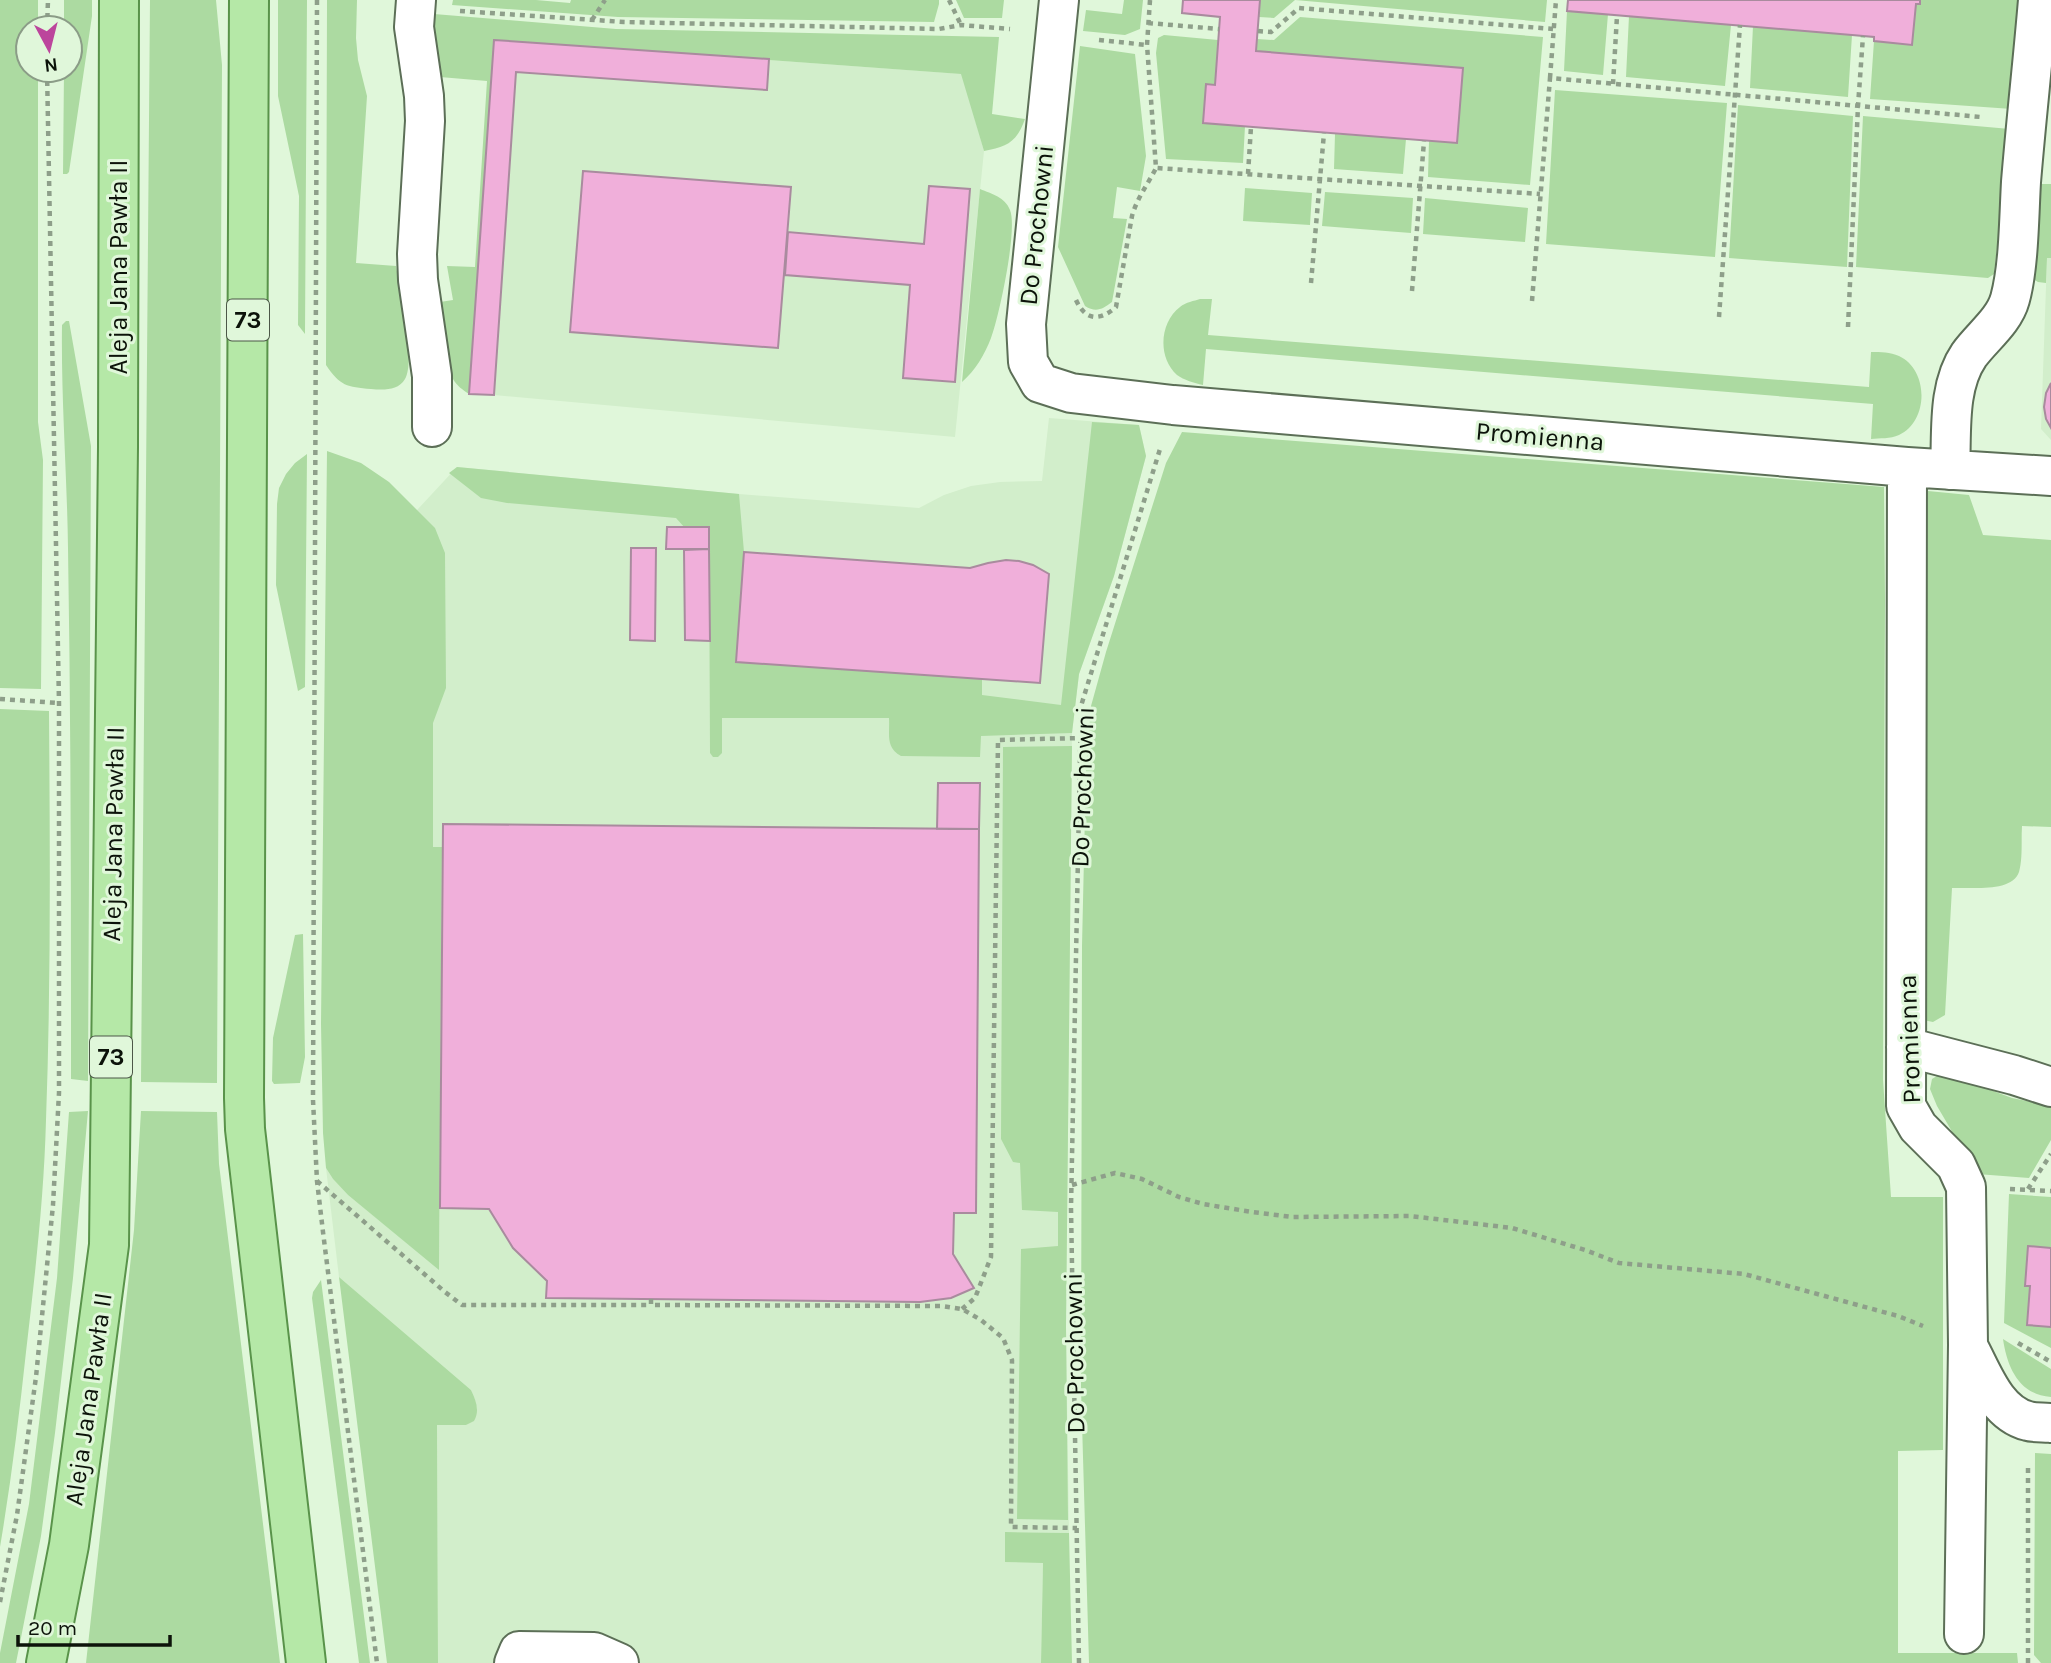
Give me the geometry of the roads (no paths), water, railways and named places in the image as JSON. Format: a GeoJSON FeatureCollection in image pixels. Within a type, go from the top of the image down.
{"type":"FeatureCollection","features":[{"type":"Feature","properties":{"kind":"main road","name":"Aleja Jana Pawła II"},"geometry":{"type":"LineString","coordinates":[[46,1663],[69,1545],[109,1245],[118,447],[119,0]]}},
{"type":"Feature","properties":{"kind":"main road","name":"73"},"geometry":{"type":"LineString","coordinates":[[249,0],[245,1129],[306,1663]]}},
{"type":"Feature","properties":{"kind":"street"},"geometry":{"type":"LineString","coordinates":[[416,0],[414,27],[425,121],[417,254],[418,280],[432,376],[432,427]]}},
{"type":"Feature","properties":{"kind":"street"},"geometry":{"type":"LineString","coordinates":[[1950,470],[1954,398],[1959,377],[1968,356],[1999,320],[2010,301],[2027,122],[2042,60],[2038,0]]}},
{"type":"Feature","properties":{"kind":"street","name":"Do Prochowni"},"geometry":{"type":"LineString","coordinates":[[1057,17],[1026,324],[1028,362],[1040,383],[1071,393],[1173,405]]}},
{"type":"Feature","properties":{"kind":"street","name":"Promienna"},"geometry":{"type":"LineString","coordinates":[[1173,405],[1907,467],[2051,476]]}},
{"type":"Feature","properties":{"kind":"street","name":"Promienna"},"geometry":{"type":"LineString","coordinates":[[1907,467],[1906,1106],[1918,1126],[1956,1165],[1966,1187],[1968,1345],[1964,1634]]}},
{"type":"Feature","properties":{"kind":"street"},"geometry":{"type":"LineString","coordinates":[[1906,1047],[2051,1087]]}},
{"type":"Feature","properties":{"kind":"street"},"geometry":{"type":"LineString","coordinates":[[1968,1345],[1992,1391],[2006,1410],[2039,1422]]}},
{"type":"Feature","properties":{"kind":"street"},"geometry":{"type":"LineString","coordinates":[[514,1663],[519,1651],[594,1652],[619,1663]]}}]}
